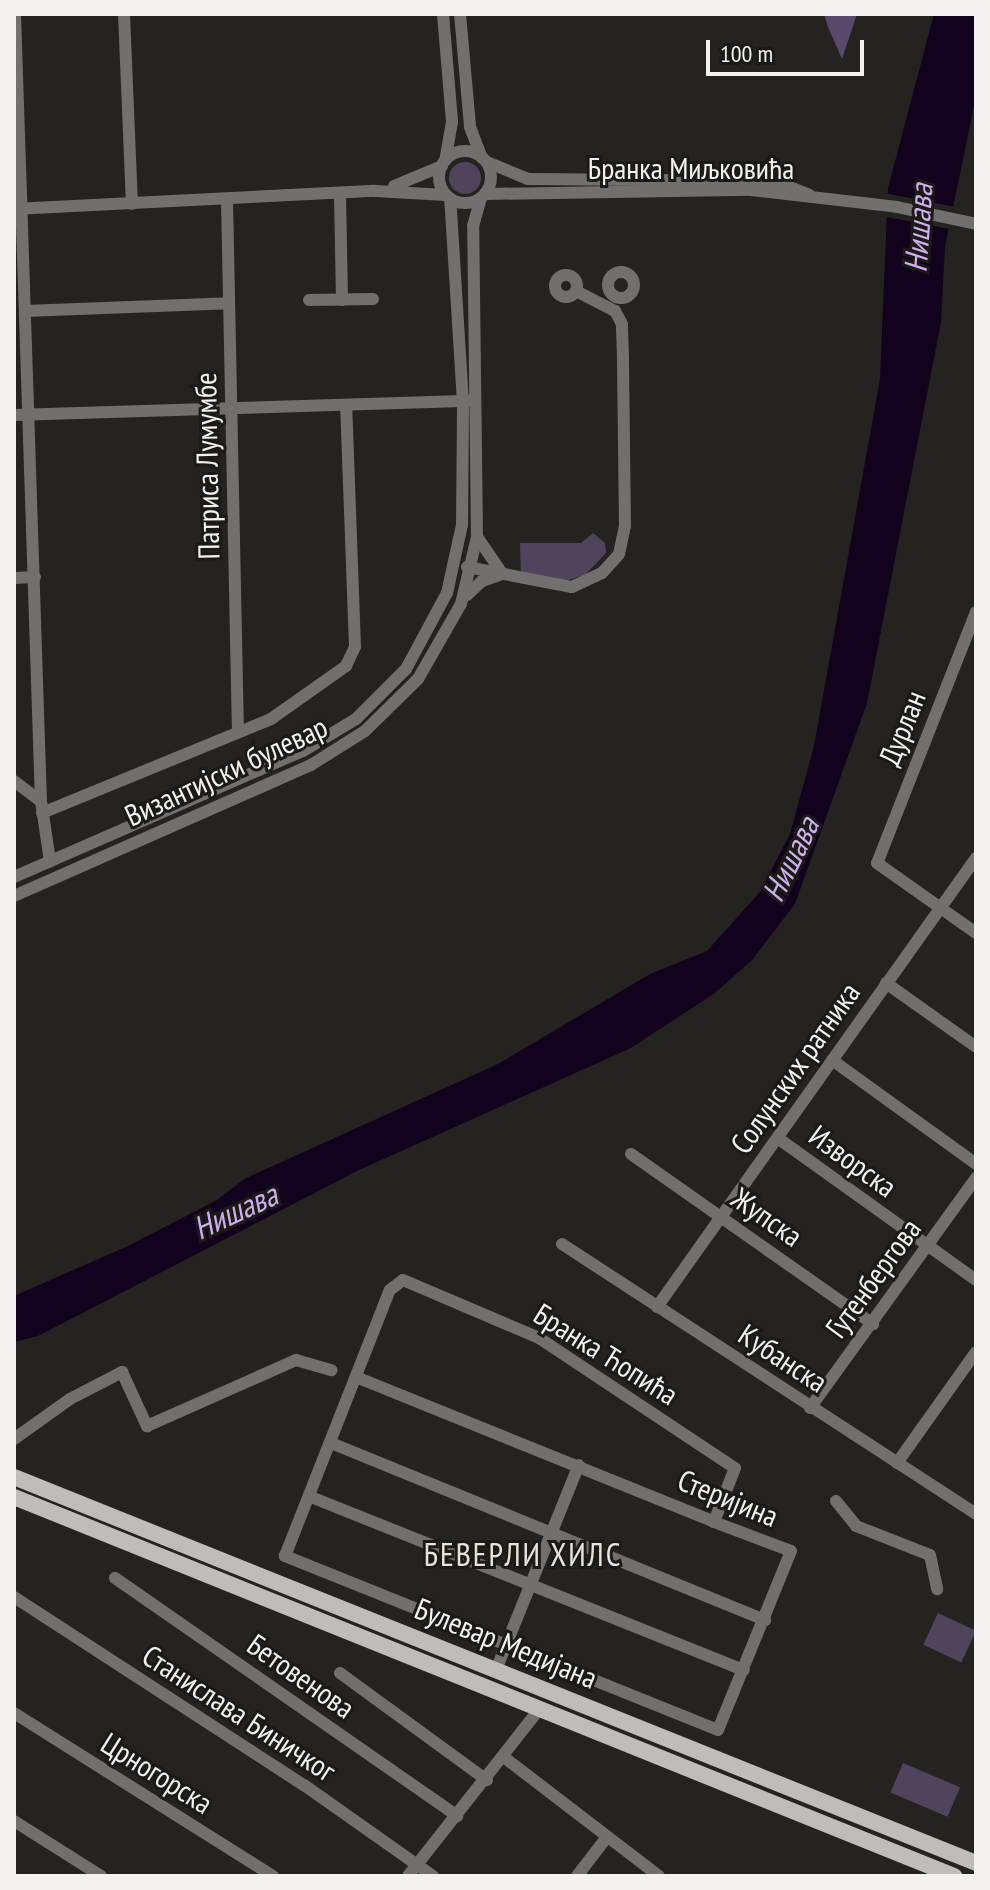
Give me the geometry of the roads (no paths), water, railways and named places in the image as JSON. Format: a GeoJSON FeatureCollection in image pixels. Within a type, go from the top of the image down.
{"type":"FeatureCollection","features":[{"type":"Feature","properties":{"kind":"main road","name":"Булевар Медијана"},"geometry":{"type":"LineString","coordinates":[[14,1477],[976,1863]]}},
{"type":"Feature","properties":{"kind":"main road","name":"Булевар Медијана"},"geometry":{"type":"LineString","coordinates":[[14,1497],[954,1876]]}},
{"type":"Feature","properties":{"kind":"street"},"geometry":{"type":"LineString","coordinates":[[15,14],[16,209],[25,311],[41,807],[50,861]]}},
{"type":"Feature","properties":{"kind":"street"},"geometry":{"type":"LineString","coordinates":[[124,14],[132,204]]}},
{"type":"Feature","properties":{"kind":"street"},"geometry":{"type":"LineString","coordinates":[[443,14],[452,122],[439,181],[448,197]]}},
{"type":"Feature","properties":{"kind":"street"},"geometry":{"type":"LineString","coordinates":[[375,191],[448,197],[462,203],[483,196],[491,179],[470,127],[460,14]]}},
{"type":"Feature","properties":{"kind":"street"},"geometry":{"type":"LineString","coordinates":[[16,209],[340,195],[375,191],[417,180],[463,151],[484,160]]}},
{"type":"Feature","properties":{"kind":"street","name":"Бранка Миљковића"},"geometry":{"type":"LineString","coordinates":[[484,160],[528,179],[761,180],[785,182],[809,195]]}},
{"type":"Feature","properties":{"kind":"street","name":"Бранка Миљковића"},"geometry":{"type":"LineString","coordinates":[[483,196],[751,190],[784,197],[809,195]]}},
{"type":"Feature","properties":{"kind":"street"},"geometry":{"type":"LineString","coordinates":[[340,195],[342,300]]}},
{"type":"Feature","properties":{"kind":"street"},"geometry":{"type":"LineString","coordinates":[[809,195],[976,224]]}},
{"type":"Feature","properties":{"kind":"street","name":"Византијски булевар"},"geometry":{"type":"LineString","coordinates":[[14,896],[338,748],[365,731],[418,679],[461,604],[473,568],[477,537],[478,400],[473,226],[483,196]]}},
{"type":"Feature","properties":{"kind":"street","name":"Византијски булевар"},"geometry":{"type":"LineString","coordinates":[[14,877],[297,754],[356,719],[406,669],[428,635],[457,565],[464,509],[463,402],[448,197]]}},
{"type":"Feature","properties":{"kind":"street","name":"Патриса Лумумбе"},"geometry":{"type":"LineString","coordinates":[[227,200],[238,732]]}},
{"type":"Feature","properties":{"kind":"street"},"geometry":{"type":"LineString","coordinates":[[457,565],[572,587],[602,573],[619,554],[625,526],[622,324],[615,311],[576,291]]}},
{"type":"Feature","properties":{"kind":"street"},"geometry":{"type":"LineString","coordinates":[[615,311],[620,298]]}},
{"type":"Feature","properties":{"kind":"street"},"geometry":{"type":"LineString","coordinates":[[309,300],[373,299]]}},
{"type":"Feature","properties":{"kind":"street"},"geometry":{"type":"LineString","coordinates":[[25,311],[229,303]]}},
{"type":"Feature","properties":{"kind":"street"},"geometry":{"type":"LineString","coordinates":[[14,415],[232,411],[478,400]]}},
{"type":"Feature","properties":{"kind":"street"},"geometry":{"type":"LineString","coordinates":[[41,807],[238,732],[312,694],[346,666],[355,647],[351,512],[345,492],[346,406]]}},
{"type":"Feature","properties":{"kind":"street"},"geometry":{"type":"LineString","coordinates":[[477,537],[492,565],[503,573]]}},
{"type":"Feature","properties":{"kind":"street"},"geometry":{"type":"LineString","coordinates":[[461,604],[482,581],[503,573]]}},
{"type":"Feature","properties":{"kind":"street"},"geometry":{"type":"LineString","coordinates":[[14,578],[35,577]]}},
{"type":"Feature","properties":{"kind":"street","name":"Дурлан"},"geometry":{"type":"LineString","coordinates":[[940,908],[877,863],[976,612]]}},
{"type":"Feature","properties":{"kind":"street"},"geometry":{"type":"LineString","coordinates":[[14,781],[41,807]]}},
{"type":"Feature","properties":{"kind":"street","name":"Солунских ратника"},"geometry":{"type":"LineString","coordinates":[[657,1307],[976,858]]}},
{"type":"Feature","properties":{"kind":"street"},"geometry":{"type":"LineString","coordinates":[[940,908],[976,933]]}},
{"type":"Feature","properties":{"kind":"street"},"geometry":{"type":"LineString","coordinates":[[886,983],[976,1047]]}},
{"type":"Feature","properties":{"kind":"street"},"geometry":{"type":"LineString","coordinates":[[832,1060],[976,1164]]}},
{"type":"Feature","properties":{"kind":"street","name":"Изворска"},"geometry":{"type":"LineString","coordinates":[[779,1139],[927,1248],[976,1280]]}},
{"type":"Feature","properties":{"kind":"street","name":"Жупска"},"geometry":{"type":"LineString","coordinates":[[631,1154],[873,1324]]}},
{"type":"Feature","properties":{"kind":"street","name":"Гутенбергова"},"geometry":{"type":"LineString","coordinates":[[810,1408],[976,1178]]}},
{"type":"Feature","properties":{"kind":"street","name":"Кубанска"},"geometry":{"type":"LineString","coordinates":[[562,1244],[976,1514]]}},
{"type":"Feature","properties":{"kind":"street","name":"Бранка Ћопића"},"geometry":{"type":"LineString","coordinates":[[285,1556],[311,1497],[390,1290],[408,1281],[539,1338],[735,1468],[714,1522]]}},
{"type":"Feature","properties":{"kind":"street"},"geometry":{"type":"LineString","coordinates":[[897,1463],[976,1352]]}},
{"type":"Feature","properties":{"kind":"street"},"geometry":{"type":"LineString","coordinates":[[14,1439],[70,1399],[122,1372],[147,1426],[296,1360],[332,1370]]}},
{"type":"Feature","properties":{"kind":"street","name":"Стеријина"},"geometry":{"type":"LineString","coordinates":[[356,1377],[791,1551],[718,1730]]}},
{"type":"Feature","properties":{"kind":"street"},"geometry":{"type":"LineString","coordinates":[[331,1443],[765,1620]]}},
{"type":"Feature","properties":{"kind":"street"},"geometry":{"type":"LineString","coordinates":[[496,1670],[579,1465]]}},
{"type":"Feature","properties":{"kind":"street","name":"Булевар Медијана"},"geometry":{"type":"LineString","coordinates":[[311,1497],[744,1670]]}},
{"type":"Feature","properties":{"kind":"street"},"geometry":{"type":"LineString","coordinates":[[836,1501],[856,1526],[930,1555],[937,1589]]}},
{"type":"Feature","properties":{"kind":"street","name":"Булевар Медијана"},"geometry":{"type":"LineString","coordinates":[[285,1556],[718,1730]]}},
{"type":"Feature","properties":{"kind":"street","name":"Бетовенова"},"geometry":{"type":"LineString","coordinates":[[115,1578],[458,1816]]}},
{"type":"Feature","properties":{"kind":"street","name":"Станислава Биничког"},"geometry":{"type":"LineString","coordinates":[[14,1597],[433,1876]]}},
{"type":"Feature","properties":{"kind":"street"},"geometry":{"type":"LineString","coordinates":[[340,1673],[487,1780]]}},
{"type":"Feature","properties":{"kind":"street"},"geometry":{"type":"LineString","coordinates":[[408,1876],[505,1758],[540,1708]]}},
{"type":"Feature","properties":{"kind":"street","name":"Црногорска"},"geometry":{"type":"LineString","coordinates":[[14,1713],[273,1876]]}},
{"type":"Feature","properties":{"kind":"street"},"geometry":{"type":"LineString","coordinates":[[505,1758],[650,1873]]}},
{"type":"Feature","properties":{"kind":"street"},"geometry":{"type":"LineString","coordinates":[[14,1821],[101,1876]]}},
{"type":"Feature","properties":{"kind":"street"},"geometry":{"type":"LineString","coordinates":[[577,1876],[607,1837]]}},
{"type":"Feature","properties":{"kind":"water","name":"Нишава"},"geometry":{"type":"Polygon","coordinates":[[[934,14],[976,14],[976,96],[945,247],[941,322],[867,703],[795,904],[752,960],[715,993],[631,1048],[359,1170],[38,1336],[14,1342],[14,1296],[128,1246],[217,1200],[246,1178],[498,1064],[650,974],[707,951],[760,892],[790,834],[814,746],[880,379],[888,188],[934,14]]]}},
{"type":"Feature","properties":{"kind":"district","name":"БЕВЕРЛИ ХИЛС"},"geometry":{"type":"Point","coordinates":[523,1554]}}]}
